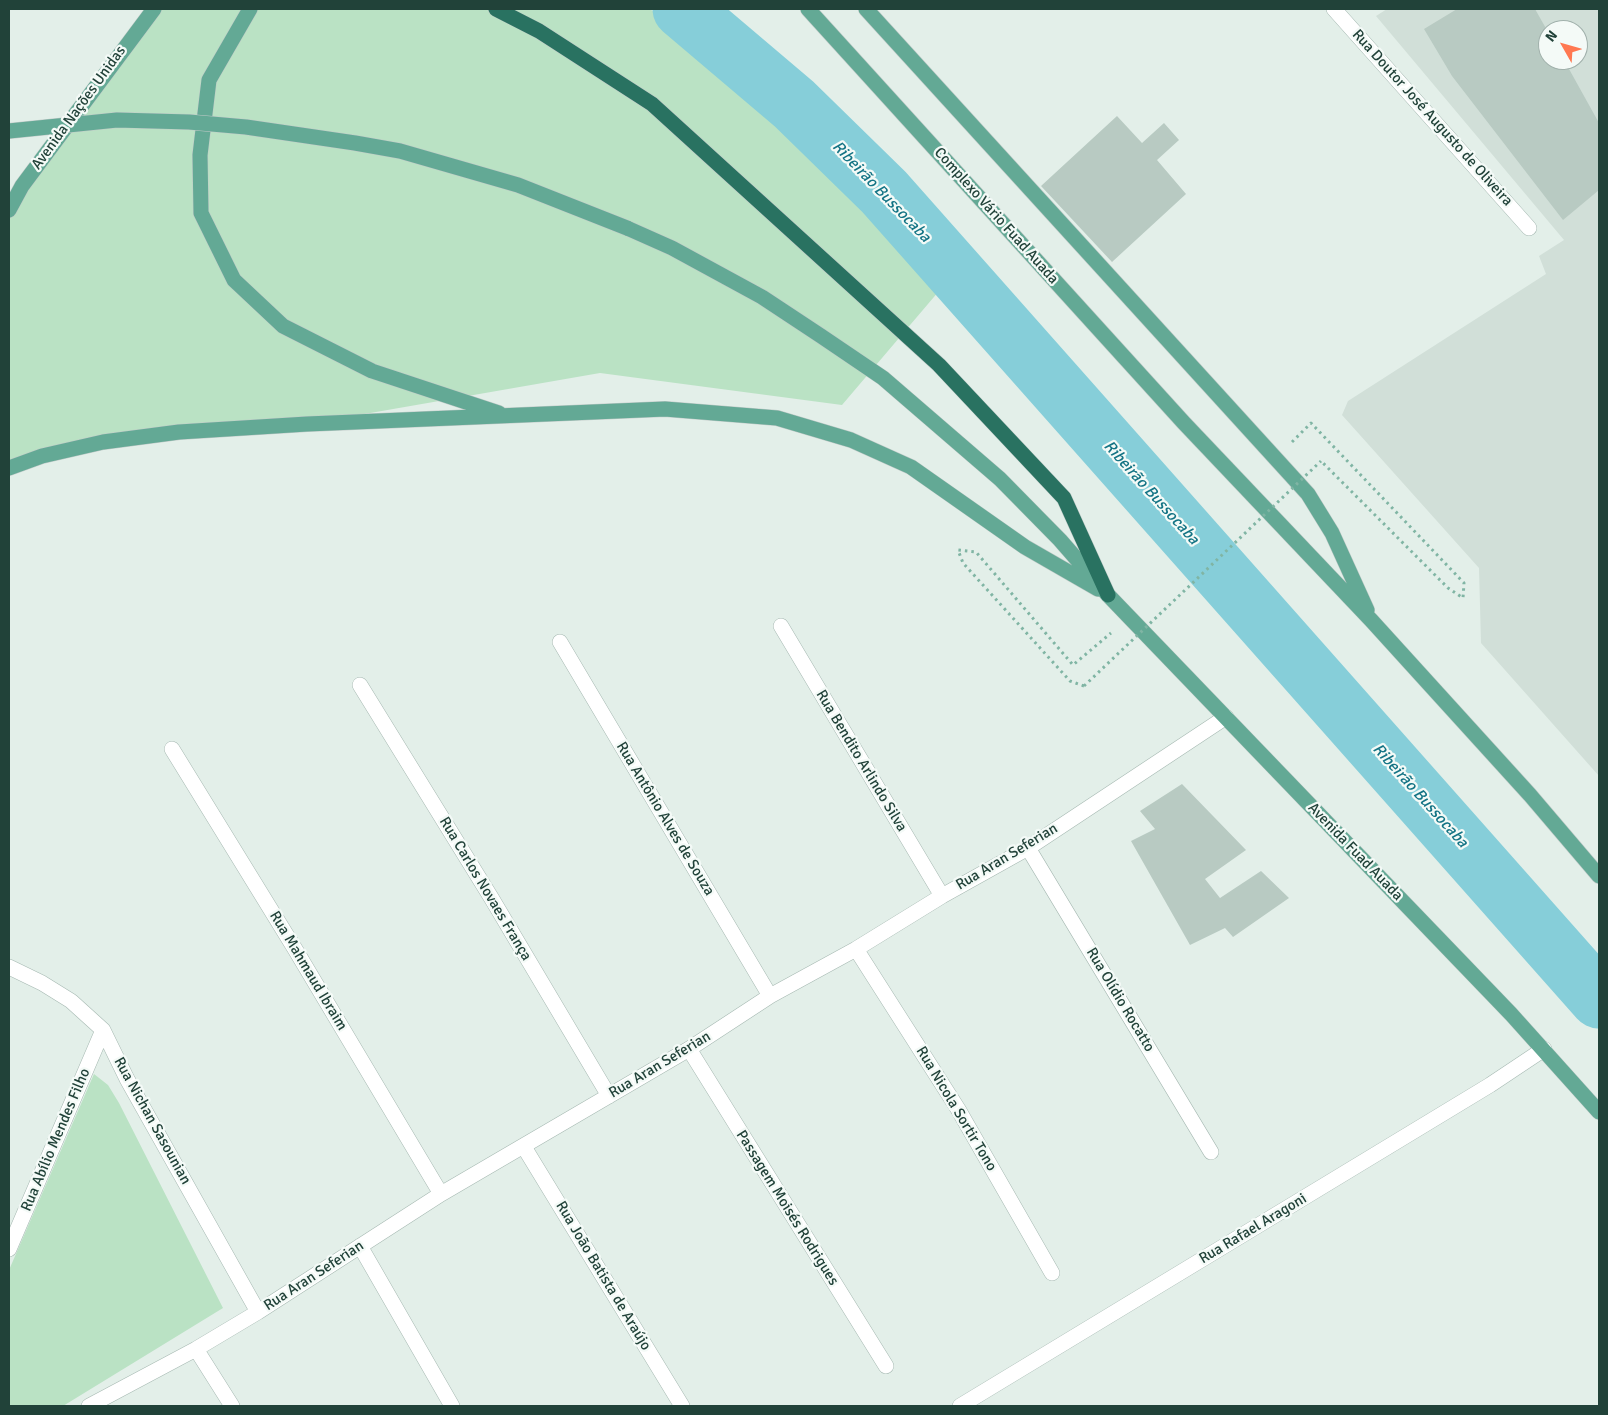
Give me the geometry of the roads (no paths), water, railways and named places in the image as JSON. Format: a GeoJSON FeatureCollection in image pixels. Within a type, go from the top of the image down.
{"type":"FeatureCollection","features":[{"type":"Feature","properties":{"kind":"highway"},"geometry":{"type":"LineString","coordinates":[[496,9],[539,31],[652,104],[940,366],[1064,498],[1108,595]]}},
{"type":"Feature","properties":{"kind":"main road","name":"Avenida Nações Unidas"},"geometry":{"type":"LineString","coordinates":[[9,210],[28,178],[154,9]]}},
{"type":"Feature","properties":{"kind":"main road"},"geometry":{"type":"LineString","coordinates":[[250,9],[209,80],[200,155],[201,213],[234,280],[283,326],[372,371],[508,416]]}},
{"type":"Feature","properties":{"kind":"main road","name":"Complexo Vário Fuad Auada"},"geometry":{"type":"LineString","coordinates":[[808,9],[1184,422],[1371,620]]}},
{"type":"Feature","properties":{"kind":"main road"},"geometry":{"type":"LineString","coordinates":[[866,9],[1308,494],[1332,533],[1371,620],[1530,795],[1599,876]]}},
{"type":"Feature","properties":{"kind":"main road"},"geometry":{"type":"LineString","coordinates":[[9,131],[117,120],[189,122],[246,127],[355,143],[400,151],[518,185],[627,228],[672,248],[762,297],[883,378],[1000,479],[1060,540],[1108,595]]}},
{"type":"Feature","properties":{"kind":"main road"},"geometry":{"type":"LineString","coordinates":[[9,468],[42,456],[103,442],[179,432],[307,424],[665,409],[777,418],[852,440],[911,467],[1025,547],[1108,595]]}},
{"type":"Feature","properties":{"kind":"main road","name":"Avenida Fuad Auada"},"geometry":{"type":"LineString","coordinates":[[1108,595],[1544,1049],[1599,1112]]}},
{"type":"Feature","properties":{"kind":"street","name":"Rua Doutor José Augusto de Oliveira"},"geometry":{"type":"LineString","coordinates":[[1334,9],[1529,228]]}},
{"type":"Feature","properties":{"kind":"street","name":"Rua Bendito Arlindo Silva"},"geometry":{"type":"LineString","coordinates":[[781,626],[942,896]]}},
{"type":"Feature","properties":{"kind":"street","name":"Rua Antônio Alves de Souza"},"geometry":{"type":"LineString","coordinates":[[560,642],[770,996]]}},
{"type":"Feature","properties":{"kind":"street","name":"Rua Carlos Novaes França"},"geometry":{"type":"LineString","coordinates":[[360,685],[492,898],[609,1096]]}},
{"type":"Feature","properties":{"kind":"street","name":"Rua Aran Seferian"},"geometry":{"type":"LineString","coordinates":[[89,1406],[196,1349],[258,1312],[441,1194],[689,1049],[770,996],[856,949],[942,896],[1028,848],[1226,717]]}},
{"type":"Feature","properties":{"kind":"street","name":"Rua Mahmaud Ibraim"},"geometry":{"type":"LineString","coordinates":[[172,749],[295,949],[441,1194]]}},
{"type":"Feature","properties":{"kind":"street","name":"Rua Olídio Rocatto"},"geometry":{"type":"LineString","coordinates":[[1028,848],[1212,1152]]}},
{"type":"Feature","properties":{"kind":"street","name":"Rua Nicola Sortir Tono"},"geometry":{"type":"LineString","coordinates":[[856,949],[958,1109],[1052,1272]]}},
{"type":"Feature","properties":{"kind":"street","name":"Rua Nichan Sasounian"},"geometry":{"type":"LineString","coordinates":[[9,967],[42,983],[71,1001],[103,1030],[127,1079],[258,1312]]}},
{"type":"Feature","properties":{"kind":"street","name":"Rua Abílio Mendes Filho"},"geometry":{"type":"LineString","coordinates":[[9,1249],[103,1030]]}},
{"type":"Feature","properties":{"kind":"street","name":"Passagem Moisés Rodrigues"},"geometry":{"type":"LineString","coordinates":[[689,1049],[886,1366]]}},
{"type":"Feature","properties":{"kind":"street","name":"Rua Rafael Aragoni"},"geometry":{"type":"LineString","coordinates":[[960,1406],[1490,1085],[1544,1049]]}},
{"type":"Feature","properties":{"kind":"street","name":"Rua João Batista de Araújo"},"geometry":{"type":"LineString","coordinates":[[524,1146],[682,1406]]}},
{"type":"Feature","properties":{"kind":"street"},"geometry":{"type":"LineString","coordinates":[[360,1246],[452,1406]]}},
{"type":"Feature","properties":{"kind":"street"},"geometry":{"type":"LineString","coordinates":[[196,1349],[232,1406]]}},
{"type":"Feature","properties":{"kind":"waterway","name":"Ribeirão Bussocaba"},"geometry":{"type":"LineString","coordinates":[[682,9],[794,104],[884,192],[1599,999]]}}]}
